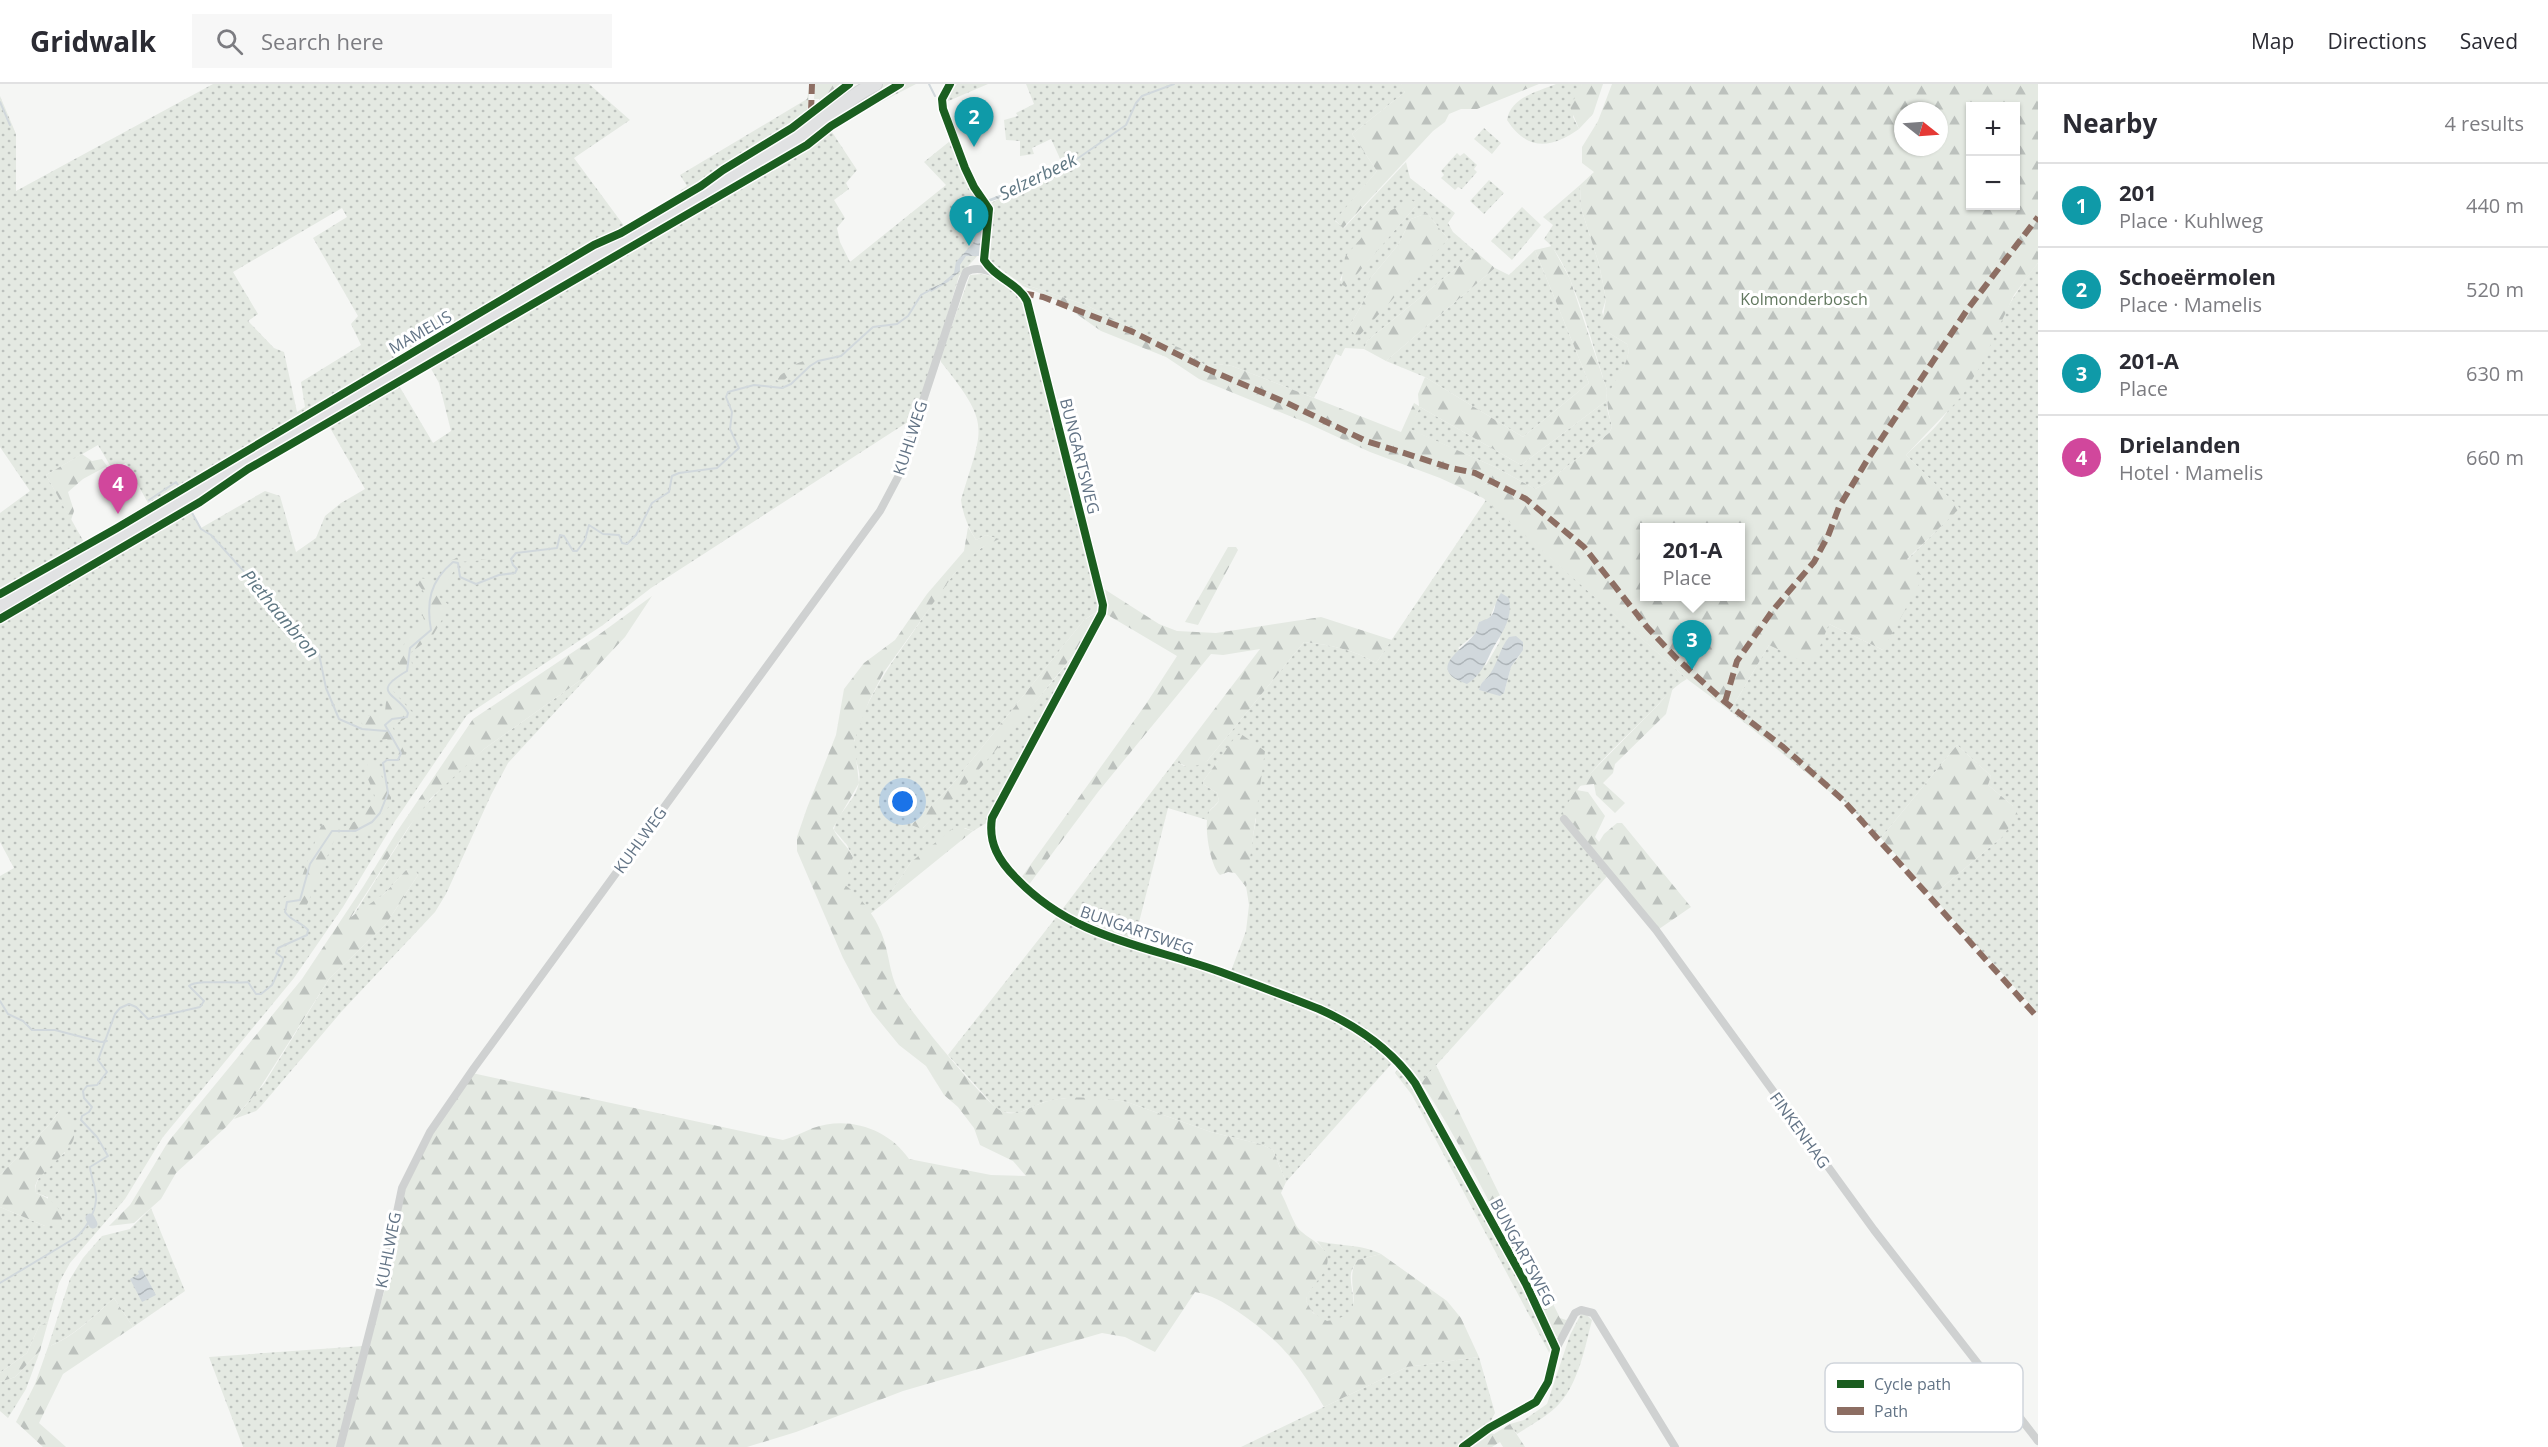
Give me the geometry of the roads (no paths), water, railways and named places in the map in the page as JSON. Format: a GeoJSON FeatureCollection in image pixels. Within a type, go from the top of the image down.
{"type":"FeatureCollection","features":[{"type":"Feature","properties":{"kind":"main road","name":"MAMELIS"},"geometry":{"type":"LineString","coordinates":[[0,606],[815,127],[868,86]]}},
{"type":"Feature","properties":{"kind":"street"},"geometry":{"type":"LineString","coordinates":[[950,84],[942,99],[943,109],[953,131],[957,151],[977,195]]}},
{"type":"Feature","properties":{"kind":"street","name":"KUHLWEG"},"geometry":{"type":"LineString","coordinates":[[340,1447],[384,1275],[398,1202],[422,1146],[474,1068],[880,510],[898,477],[966,272],[971,270],[993,273]]}},
{"type":"Feature","properties":{"kind":"street","name":"BUNGARTSWEG"},"geometry":{"type":"LineString","coordinates":[[993,273],[1024,296],[1029,306],[1103,605],[1102,613],[992,818],[991,836],[999,857],[1037,898],[1067,920],[1145,949],[1222,973],[1318,1009],[1347,1023],[1392,1054],[1415,1083],[1444,1132],[1526,1284],[1556,1348]]}},
{"type":"Feature","properties":{"kind":"street","name":"FINKENHAG"},"geometry":{"type":"LineString","coordinates":[[1564,819],[1656,930],[1867,1221],[1977,1363]]}},
{"type":"Feature","properties":{"kind":"street"},"geometry":{"type":"LineString","coordinates":[[1463,1447],[1489,1428],[1536,1402],[1548,1382],[1556,1348],[1575,1313],[1581,1310],[1593,1313],[1675,1447]]}},
{"type":"Feature","properties":{"kind":"street","name":"FINKENHAG"},"geometry":{"type":"LineString","coordinates":[[2023,1422],[2038,1441]]}},
{"type":"Feature","properties":{"kind":"water"},"geometry":{"type":"Polygon","coordinates":[[[1005,193],[1006,196],[984,206],[979,256],[966,256],[960,265],[960,271],[948,282],[931,292],[929,289],[941,284],[954,273],[956,262],[974,242],[976,204],[1005,193]]]}},
{"type":"Feature","properties":{"kind":"water"},"geometry":{"type":"Polygon","coordinates":[[[1501,593],[1509,598],[1508,619],[1485,664],[1476,677],[1467,684],[1449,673],[1450,660],[1474,634],[1479,622],[1490,617],[1501,593]]]}},
{"type":"Feature","properties":{"kind":"water"},"geometry":{"type":"Polygon","coordinates":[[[1516,636],[1523,642],[1523,650],[1511,667],[1504,693],[1500,696],[1479,690],[1493,669],[1506,641],[1509,637],[1516,636]]]}},
{"type":"Feature","properties":{"kind":"water"},"geometry":{"type":"Polygon","coordinates":[[[142,1269],[156,1295],[142,1302],[130,1279],[139,1274],[138,1271],[142,1269]]]}},
{"type":"Feature","properties":{"kind":"waterway"},"geometry":{"type":"LineString","coordinates":[[929,84],[935,96]]}},
{"type":"Feature","properties":{"kind":"waterway","name":"Selzerbeek"},"geometry":{"type":"LineString","coordinates":[[1003,196],[1052,167],[1064,166],[1074,161],[1126,125],[1136,103],[1142,96],[1174,84]]}},
{"type":"Feature","properties":{"kind":"waterway"},"geometry":{"type":"LineString","coordinates":[[0,102],[10,125]]}},
{"type":"Feature","properties":{"kind":"waterway","name":"Selzerbeek"},"geometry":{"type":"LineString","coordinates":[[0,1283],[75,1238],[92,1216],[96,1196],[90,1167],[108,1156],[97,1137],[81,1120],[82,1116],[92,1107],[84,1098],[83,1091],[87,1086],[97,1085],[107,1072],[98,1060],[115,1014],[120,1008],[129,1004],[136,1007],[148,1019],[200,1007],[204,1001],[189,986],[199,983],[248,982],[256,994],[261,994],[272,985],[283,961],[283,958],[276,953],[278,948],[307,935],[308,930],[285,912],[287,902],[300,900],[310,864],[332,831],[355,831],[372,822],[380,813],[388,793],[383,763],[387,760],[398,760],[401,753],[385,725],[392,719],[407,717],[408,713],[388,689],[396,678],[407,671],[410,648],[431,630],[429,610],[431,593],[445,569],[453,562],[458,563],[460,577],[476,584],[499,575],[515,573],[517,569],[511,559],[516,553],[557,548],[560,535],[564,536],[573,551],[577,551],[585,540],[589,525],[603,534],[619,535],[622,543],[627,544],[636,535],[652,503],[669,492],[672,476],[717,468],[739,448],[730,429],[732,412],[726,397],[728,392],[754,385],[782,388],[791,384],[818,361],[841,356],[873,327],[897,324],[908,316],[921,295],[930,290]]}},
{"type":"Feature","properties":{"kind":"waterway","name":"Piethaanbron"},"geometry":{"type":"LineString","coordinates":[[149,500],[176,482],[178,485]]}},
{"type":"Feature","properties":{"kind":"waterway","name":"Piethaanbron"},"geometry":{"type":"LineString","coordinates":[[191,511],[201,529],[211,535],[295,628],[307,645],[319,654],[326,688],[339,719],[362,729],[386,731]]}},
{"type":"Feature","properties":{"kind":"waterway"},"geometry":{"type":"LineString","coordinates":[[0,1001],[8,1014],[23,1021],[32,1030],[55,1030],[101,1042],[107,1041]]}},
{"type":"Feature","properties":{"kind":"waterway","name":"Selzerbeek"},"geometry":{"type":"LineString","coordinates":[[90,1218],[93,1224]]}},
{"type":"Feature","properties":{"kind":"place","name":"Schoeërmolen"},"geometry":{"type":"Point","coordinates":[974,147]}},
{"type":"Feature","properties":{"kind":"place","name":"201"},"geometry":{"type":"Point","coordinates":[969,246]}},
{"type":"Feature","properties":{"kind":"place","name":"Drielanden"},"geometry":{"type":"Point","coordinates":[118,514]}},
{"type":"Feature","properties":{"kind":"place","name":"201-A"},"geometry":{"type":"Point","coordinates":[1692,670]}},
{"type":"Feature","properties":{"kind":"park label","name":"Kolmonderbosch"},"geometry":{"type":"Point","coordinates":[1804,299]}}]}
